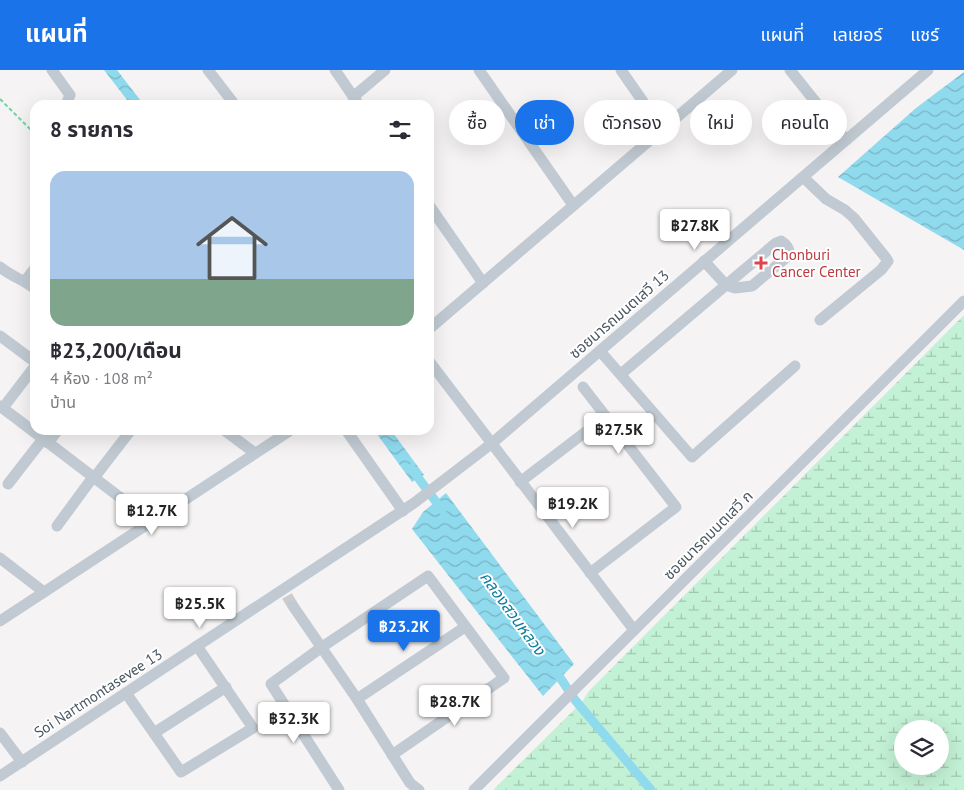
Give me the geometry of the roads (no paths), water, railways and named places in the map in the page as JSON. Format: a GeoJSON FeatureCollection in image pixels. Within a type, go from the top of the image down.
{"type":"FeatureCollection","features":[{"type":"Feature","properties":{"kind":"street"},"geometry":{"type":"LineString","coordinates":[[52,70],[70,95],[68,100]]}},
{"type":"Feature","properties":{"kind":"street"},"geometry":{"type":"LineString","coordinates":[[208,70],[231,100]]}},
{"type":"Feature","properties":{"kind":"street"},"geometry":{"type":"LineString","coordinates":[[335,70],[355,100]]}},
{"type":"Feature","properties":{"kind":"street"},"geometry":{"type":"LineString","coordinates":[[357,100],[385,70]]}},
{"type":"Feature","properties":{"kind":"street"},"geometry":{"type":"LineString","coordinates":[[479,70],[574,205]]}},
{"type":"Feature","properties":{"kind":"street"},"geometry":{"type":"LineString","coordinates":[[621,70],[642,100]]}},
{"type":"Feature","properties":{"kind":"street"},"geometry":{"type":"LineString","coordinates":[[680,114],[732,70]]}},
{"type":"Feature","properties":{"kind":"street"},"geometry":{"type":"LineString","coordinates":[[790,70],[814,100]]}},
{"type":"Feature","properties":{"kind":"street","name":"ซอยนารถมนตเสวี 13"},"geometry":{"type":"LineString","coordinates":[[847,139],[928,70]]}},
{"type":"Feature","properties":{"kind":"street"},"geometry":{"type":"LineString","coordinates":[[434,325],[643,145]]}},
{"type":"Feature","properties":{"kind":"street","name":"ซอยนารถมนตเสวี 13"},"geometry":{"type":"LineString","coordinates":[[414,503],[491,444],[840,145]]}},
{"type":"Feature","properties":{"kind":"street"},"geometry":{"type":"LineString","coordinates":[[803,177],[826,199],[845,210],[854,218],[888,261],[881,270],[820,320]]}},
{"type":"Feature","properties":{"kind":"street"},"geometry":{"type":"LineString","coordinates":[[434,212],[483,282]]}},
{"type":"Feature","properties":{"kind":"street"},"geometry":{"type":"LineString","coordinates":[[620,374],[726,285],[776,243],[781,240],[789,248],[788,256],[752,286],[735,288],[726,285],[704,261]]}},
{"type":"Feature","properties":{"kind":"street"},"geometry":{"type":"LineString","coordinates":[[0,268],[30,285]]}},
{"type":"Feature","properties":{"kind":"street"},"geometry":{"type":"LineString","coordinates":[[25,281],[30,274]]}},
{"type":"Feature","properties":{"kind":"street","name":"ซอยนารถมนตเสวี ก"},"geometry":{"type":"LineString","coordinates":[[474,790],[964,301]]}},
{"type":"Feature","properties":{"kind":"street"},"geometry":{"type":"LineString","coordinates":[[0,336],[30,358]]}},
{"type":"Feature","properties":{"kind":"street"},"geometry":{"type":"LineString","coordinates":[[600,351],[692,456],[795,366]]}},
{"type":"Feature","properties":{"kind":"street"},"geometry":{"type":"LineString","coordinates":[[434,368],[634,630]]}},
{"type":"Feature","properties":{"kind":"street"},"geometry":{"type":"LineString","coordinates":[[30,372],[1,407],[30,429]]}},
{"type":"Feature","properties":{"kind":"street"},"geometry":{"type":"LineString","coordinates":[[583,387],[676,507],[590,573]]}},
{"type":"Feature","properties":{"kind":"street"},"geometry":{"type":"LineString","coordinates":[[520,482],[606,417]]}},
{"type":"Feature","properties":{"kind":"street"},"geometry":{"type":"LineString","coordinates":[[37,435],[151,521]]}},
{"type":"Feature","properties":{"kind":"street"},"geometry":{"type":"LineString","coordinates":[[8,484],[52,435]]}},
{"type":"Feature","properties":{"kind":"street"},"geometry":{"type":"LineString","coordinates":[[57,526],[126,435]]}},
{"type":"Feature","properties":{"kind":"street"},"geometry":{"type":"LineString","coordinates":[[231,435],[255,453]]}},
{"type":"Feature","properties":{"kind":"street"},"geometry":{"type":"LineString","coordinates":[[0,621],[283,435]]}},
{"type":"Feature","properties":{"kind":"street"},"geometry":{"type":"LineString","coordinates":[[350,435],[403,511]]}},
{"type":"Feature","properties":{"kind":"street","name":"Soi Nartmontasevee 13"},"geometry":{"type":"LineString","coordinates":[[0,776],[197,646],[288,597],[414,503]]}},
{"type":"Feature","properties":{"kind":"street"},"geometry":{"type":"LineString","coordinates":[[0,558],[44,592]]}},
{"type":"Feature","properties":{"kind":"street"},"geometry":{"type":"LineString","coordinates":[[339,790],[271,684],[322,646],[428,576],[504,678],[392,755]]}},
{"type":"Feature","properties":{"kind":"street"},"geometry":{"type":"LineString","coordinates":[[288,597],[357,699],[410,788]]}},
{"type":"Feature","properties":{"kind":"street"},"geometry":{"type":"LineString","coordinates":[[357,699],[465,627]]}},
{"type":"Feature","properties":{"kind":"street"},"geometry":{"type":"LineString","coordinates":[[126,693],[182,772],[253,728],[197,646]]}},
{"type":"Feature","properties":{"kind":"street"},"geometry":{"type":"LineString","coordinates":[[154,733],[226,687]]}},
{"type":"Feature","properties":{"kind":"street"},"geometry":{"type":"LineString","coordinates":[[0,733],[22,762]]}},
{"type":"Feature","properties":{"kind":"water"},"geometry":{"type":"Polygon","coordinates":[[[104,70],[117,70],[140,100],[127,100],[104,70]]]}},
{"type":"Feature","properties":{"kind":"water"},"geometry":{"type":"Polygon","coordinates":[[[964,72],[964,250],[838,177],[916,108],[964,72]]]}},
{"type":"Feature","properties":{"kind":"water"},"geometry":{"type":"Polygon","coordinates":[[[378,435],[395,435],[424,475],[412,482],[378,435]]]}},
{"type":"Feature","properties":{"kind":"water"},"geometry":{"type":"Polygon","coordinates":[[[446,493],[574,664],[543,696],[412,529],[423,512],[446,493]]]}},
{"type":"Feature","properties":{"kind":"waterway","name":"คลองสวนหลวง"},"geometry":{"type":"LineString","coordinates":[[411,468],[442,510]]}},
{"type":"Feature","properties":{"kind":"waterway","name":"คลองสวนหลวง"},"geometry":{"type":"LineString","coordinates":[[555,670],[575,700],[651,790]]}},
{"type":"Feature","properties":{"kind":"tunnel"},"geometry":{"type":"LineString","coordinates":[[287,596],[293,606]]}},
{"type":"Feature","properties":{"kind":"place","name":"Chonburi Cancer Center"},"geometry":{"type":"Point","coordinates":[761,263]}}]}
